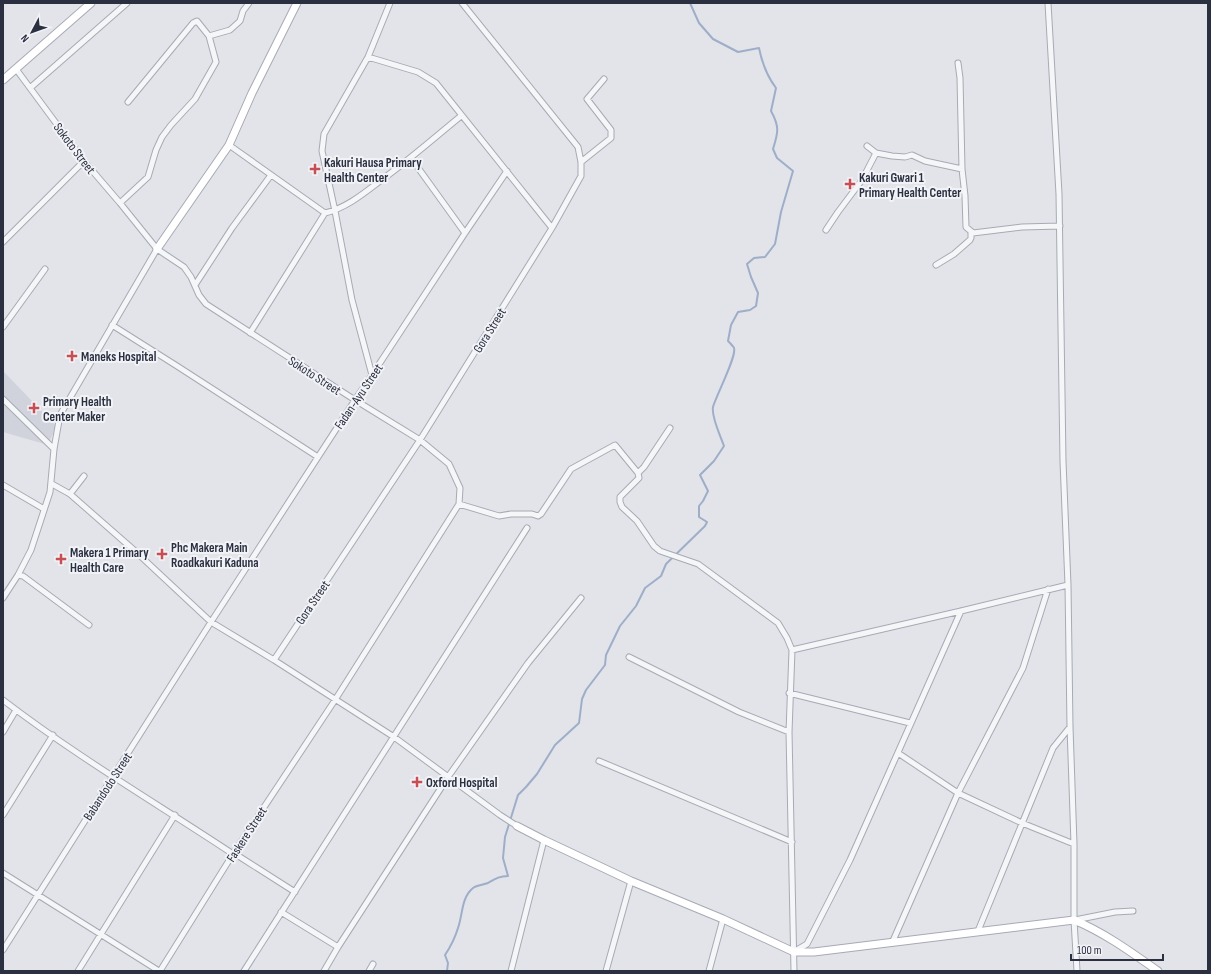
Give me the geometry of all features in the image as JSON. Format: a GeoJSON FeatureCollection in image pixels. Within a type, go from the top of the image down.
{"type":"FeatureCollection","features":[{"type":"Feature","properties":{"kind":"main road"},"geometry":{"type":"LineString","coordinates":[[3,80],[91,3]]}},
{"type":"Feature","properties":{"kind":"main road"},"geometry":{"type":"LineString","coordinates":[[157,249],[229,145],[252,93],[297,3]]}},
{"type":"Feature","properties":{"kind":"main road"},"geometry":{"type":"LineString","coordinates":[[517,826],[631,881],[723,919],[794,952],[814,952],[1074,920],[1093,928],[1158,971]]}},
{"type":"Feature","properties":{"kind":"street"},"geometry":{"type":"LineString","coordinates":[[30,88],[128,3]]}},
{"type":"Feature","properties":{"kind":"street"},"geometry":{"type":"LineString","coordinates":[[209,36],[230,30],[240,21],[243,11],[249,3]]}},
{"type":"Feature","properties":{"kind":"street"},"geometry":{"type":"LineString","coordinates":[[372,375],[352,300],[322,151],[324,134],[368,57],[390,3]]}},
{"type":"Feature","properties":{"kind":"street","name":"Gora Street"},"geometry":{"type":"LineString","coordinates":[[274,660],[420,440],[552,228],[581,176],[581,162],[578,147],[462,3]]}},
{"type":"Feature","properties":{"kind":"street"},"geometry":{"type":"LineString","coordinates":[[1048,3],[1060,226],[1063,461],[1068,585],[1070,727],[1074,844],[1074,920],[1077,971]]}},
{"type":"Feature","properties":{"kind":"street"},"geometry":{"type":"LineString","coordinates":[[120,203],[148,177],[156,150],[162,137],[170,125],[195,99],[216,62],[209,36],[197,21],[193,23],[128,102]]}},
{"type":"Feature","properties":{"kind":"street"},"geometry":{"type":"LineString","coordinates":[[368,57],[418,72],[436,83],[552,228]]}},
{"type":"Feature","properties":{"kind":"street"},"geometry":{"type":"LineString","coordinates":[[958,63],[960,78],[962,169],[966,227],[973,233],[1022,227],[1060,226]]}},
{"type":"Feature","properties":{"kind":"street","name":"Sokoto Street"},"geometry":{"type":"LineString","coordinates":[[16,69],[84,161],[157,249],[184,267],[191,277],[199,295],[206,304],[420,440],[449,464],[460,488],[459,504]]}},
{"type":"Feature","properties":{"kind":"street"},"geometry":{"type":"LineString","coordinates":[[581,162],[611,138],[611,130],[587,99],[604,79]]}},
{"type":"Feature","properties":{"kind":"street"},"geometry":{"type":"LineString","coordinates":[[229,145],[325,213],[335,211],[356,199],[411,158],[461,116]]}},
{"type":"Feature","properties":{"kind":"street"},"geometry":{"type":"LineString","coordinates":[[867,146],[876,153],[905,157],[912,155],[924,161],[962,169]]}},
{"type":"Feature","properties":{"kind":"street"},"geometry":{"type":"LineString","coordinates":[[826,230],[862,180],[876,153]]}},
{"type":"Feature","properties":{"kind":"street"},"geometry":{"type":"LineString","coordinates":[[411,158],[465,233]]}},
{"type":"Feature","properties":{"kind":"street"},"geometry":{"type":"LineString","coordinates":[[3,242],[84,161]]}},
{"type":"Feature","properties":{"kind":"street","name":"Fadan-Ayu Street"},"geometry":{"type":"LineString","coordinates":[[211,622],[506,171]]}},
{"type":"Feature","properties":{"kind":"street"},"geometry":{"type":"LineString","coordinates":[[195,285],[232,228],[271,175]]}},
{"type":"Feature","properties":{"kind":"street"},"geometry":{"type":"LineString","coordinates":[[250,333],[325,213]]}},
{"type":"Feature","properties":{"kind":"street"},"geometry":{"type":"LineString","coordinates":[[936,265],[954,254],[970,240],[971,232]]}},
{"type":"Feature","properties":{"kind":"street"},"geometry":{"type":"LineString","coordinates":[[3,598],[18,575],[31,550],[50,492],[52,484],[54,448],[60,415],[157,249]]}},
{"type":"Feature","properties":{"kind":"street"},"geometry":{"type":"LineString","coordinates":[[3,327],[45,269]]}},
{"type":"Feature","properties":{"kind":"street"},"geometry":{"type":"LineString","coordinates":[[112,325],[318,457]]}},
{"type":"Feature","properties":{"kind":"street"},"geometry":{"type":"LineString","coordinates":[[3,399],[54,448]]}},
{"type":"Feature","properties":{"kind":"street"},"geometry":{"type":"LineString","coordinates":[[638,473],[670,428]]}},
{"type":"Feature","properties":{"kind":"street"},"geometry":{"type":"LineString","coordinates":[[335,700],[459,504],[499,516],[511,514],[532,514],[538,516],[542,514],[571,469],[615,445],[638,473],[640,478],[620,497],[620,502],[637,522],[654,546],[660,551],[677,558],[698,564],[778,623],[792,650],[789,693],[789,732],[794,971]]}},
{"type":"Feature","properties":{"kind":"street"},"geometry":{"type":"LineString","coordinates":[[70,494],[84,476]]}},
{"type":"Feature","properties":{"kind":"street"},"geometry":{"type":"LineString","coordinates":[[52,484],[70,494],[136,551],[211,622],[274,660],[394,737],[517,826]]}},
{"type":"Feature","properties":{"kind":"street"},"geometry":{"type":"LineString","coordinates":[[3,485],[44,509]]}},
{"type":"Feature","properties":{"kind":"street"},"geometry":{"type":"LineString","coordinates":[[244,971],[527,528]]}},
{"type":"Feature","properties":{"kind":"street"},"geometry":{"type":"LineString","coordinates":[[18,575],[23,576],[89,625]]}},
{"type":"Feature","properties":{"kind":"street"},"geometry":{"type":"LineString","coordinates":[[792,650],[1068,585]]}},
{"type":"Feature","properties":{"kind":"street"},"geometry":{"type":"LineString","coordinates":[[892,943],[958,792],[1023,668],[1048,590]]}},
{"type":"Feature","properties":{"kind":"street"},"geometry":{"type":"LineString","coordinates":[[324,971],[338,946],[448,777],[528,663],[581,598]]}},
{"type":"Feature","properties":{"kind":"street"},"geometry":{"type":"LineString","coordinates":[[794,952],[807,944],[850,860],[961,611]]}},
{"type":"Feature","properties":{"kind":"street","name":"Babandodo Street"},"geometry":{"type":"LineString","coordinates":[[3,950],[211,622]]}},
{"type":"Feature","properties":{"kind":"street"},"geometry":{"type":"LineString","coordinates":[[629,657],[739,712],[789,732]]}},
{"type":"Feature","properties":{"kind":"street"},"geometry":{"type":"LineString","coordinates":[[789,693],[910,723]]}},
{"type":"Feature","properties":{"kind":"street"},"geometry":{"type":"LineString","coordinates":[[3,700],[113,777],[294,892]]}},
{"type":"Feature","properties":{"kind":"street","name":"Faskere Street"},"geometry":{"type":"LineString","coordinates":[[160,971],[233,854],[335,700]]}},
{"type":"Feature","properties":{"kind":"street"},"geometry":{"type":"LineString","coordinates":[[3,732],[16,710]]}},
{"type":"Feature","properties":{"kind":"street"},"geometry":{"type":"LineString","coordinates":[[978,932],[1053,748],[1070,727]]}},
{"type":"Feature","properties":{"kind":"street"},"geometry":{"type":"LineString","coordinates":[[3,815],[53,735]]}},
{"type":"Feature","properties":{"kind":"street"},"geometry":{"type":"LineString","coordinates":[[898,753],[958,792],[1022,824],[1074,844]]}},
{"type":"Feature","properties":{"kind":"street"},"geometry":{"type":"LineString","coordinates":[[599,761],[792,842]]}},
{"type":"Feature","properties":{"kind":"street"},"geometry":{"type":"LineString","coordinates":[[78,971],[175,815]]}},
{"type":"Feature","properties":{"kind":"street"},"geometry":{"type":"LineString","coordinates":[[511,971],[544,840]]}},
{"type":"Feature","properties":{"kind":"street"},"geometry":{"type":"LineString","coordinates":[[3,873],[100,935],[160,971]]}},
{"type":"Feature","properties":{"kind":"street"},"geometry":{"type":"LineString","coordinates":[[606,971],[631,881]]}},
{"type":"Feature","properties":{"kind":"street"},"geometry":{"type":"LineString","coordinates":[[1074,920],[1114,912],[1133,911]]}},
{"type":"Feature","properties":{"kind":"street"},"geometry":{"type":"LineString","coordinates":[[281,912],[338,946]]}},
{"type":"Feature","properties":{"kind":"street"},"geometry":{"type":"LineString","coordinates":[[709,971],[723,919]]}},
{"type":"Feature","properties":{"kind":"street"},"geometry":{"type":"LineString","coordinates":[[368,971],[373,964]]}},
{"type":"Feature","properties":{"kind":"shaded area"},"geometry":{"type":"Polygon","coordinates":[[[3,371],[56,426],[48,445],[3,432],[3,371]]]}},
{"type":"Feature","properties":{"kind":"waterway"},"geometry":{"type":"LineString","coordinates":[[447,971],[448,963],[445,955],[456,935],[466,896],[476,886],[488,883],[500,877],[508,876],[503,858],[505,837],[518,795],[537,774],[555,745],[579,723],[582,699],[586,690],[605,665],[606,655],[620,626],[636,606],[645,588],[661,576],[666,564],[705,526],[707,522],[699,517],[699,506],[708,491],[700,475],[714,461],[724,446],[715,421],[713,407],[734,352],[734,348],[728,341],[731,325],[738,312],[750,310],[756,306],[758,293],[747,264],[754,258],[765,257],[775,244],[781,212],[793,171],[777,158],[773,149],[776,139],[777,126],[771,111],[776,88],[765,69],[759,48],[738,52],[713,39],[699,23],[690,3]]}},
{"type":"Feature","properties":{"kind":"place","name":"Kakuri Hausa Primary Health Center"},"geometry":{"type":"Point","coordinates":[315,169]}},
{"type":"Feature","properties":{"kind":"place","name":"Kakuri Gwari 1 Primary Health Center"},"geometry":{"type":"Point","coordinates":[850,184]}},
{"type":"Feature","properties":{"kind":"place","name":"Maneks Hospital"},"geometry":{"type":"Point","coordinates":[72,356]}},
{"type":"Feature","properties":{"kind":"place","name":"Primary Health Center Maker"},"geometry":{"type":"Point","coordinates":[34,408]}},
{"type":"Feature","properties":{"kind":"place","name":"Phc Makera Main Roadkakuri Kaduna"},"geometry":{"type":"Point","coordinates":[162,554]}},
{"type":"Feature","properties":{"kind":"place","name":"Makera 1 Primary Health Care"},"geometry":{"type":"Point","coordinates":[61,559]}},
{"type":"Feature","properties":{"kind":"place","name":"Oxford Hospital"},"geometry":{"type":"Point","coordinates":[417,782]}}]}
